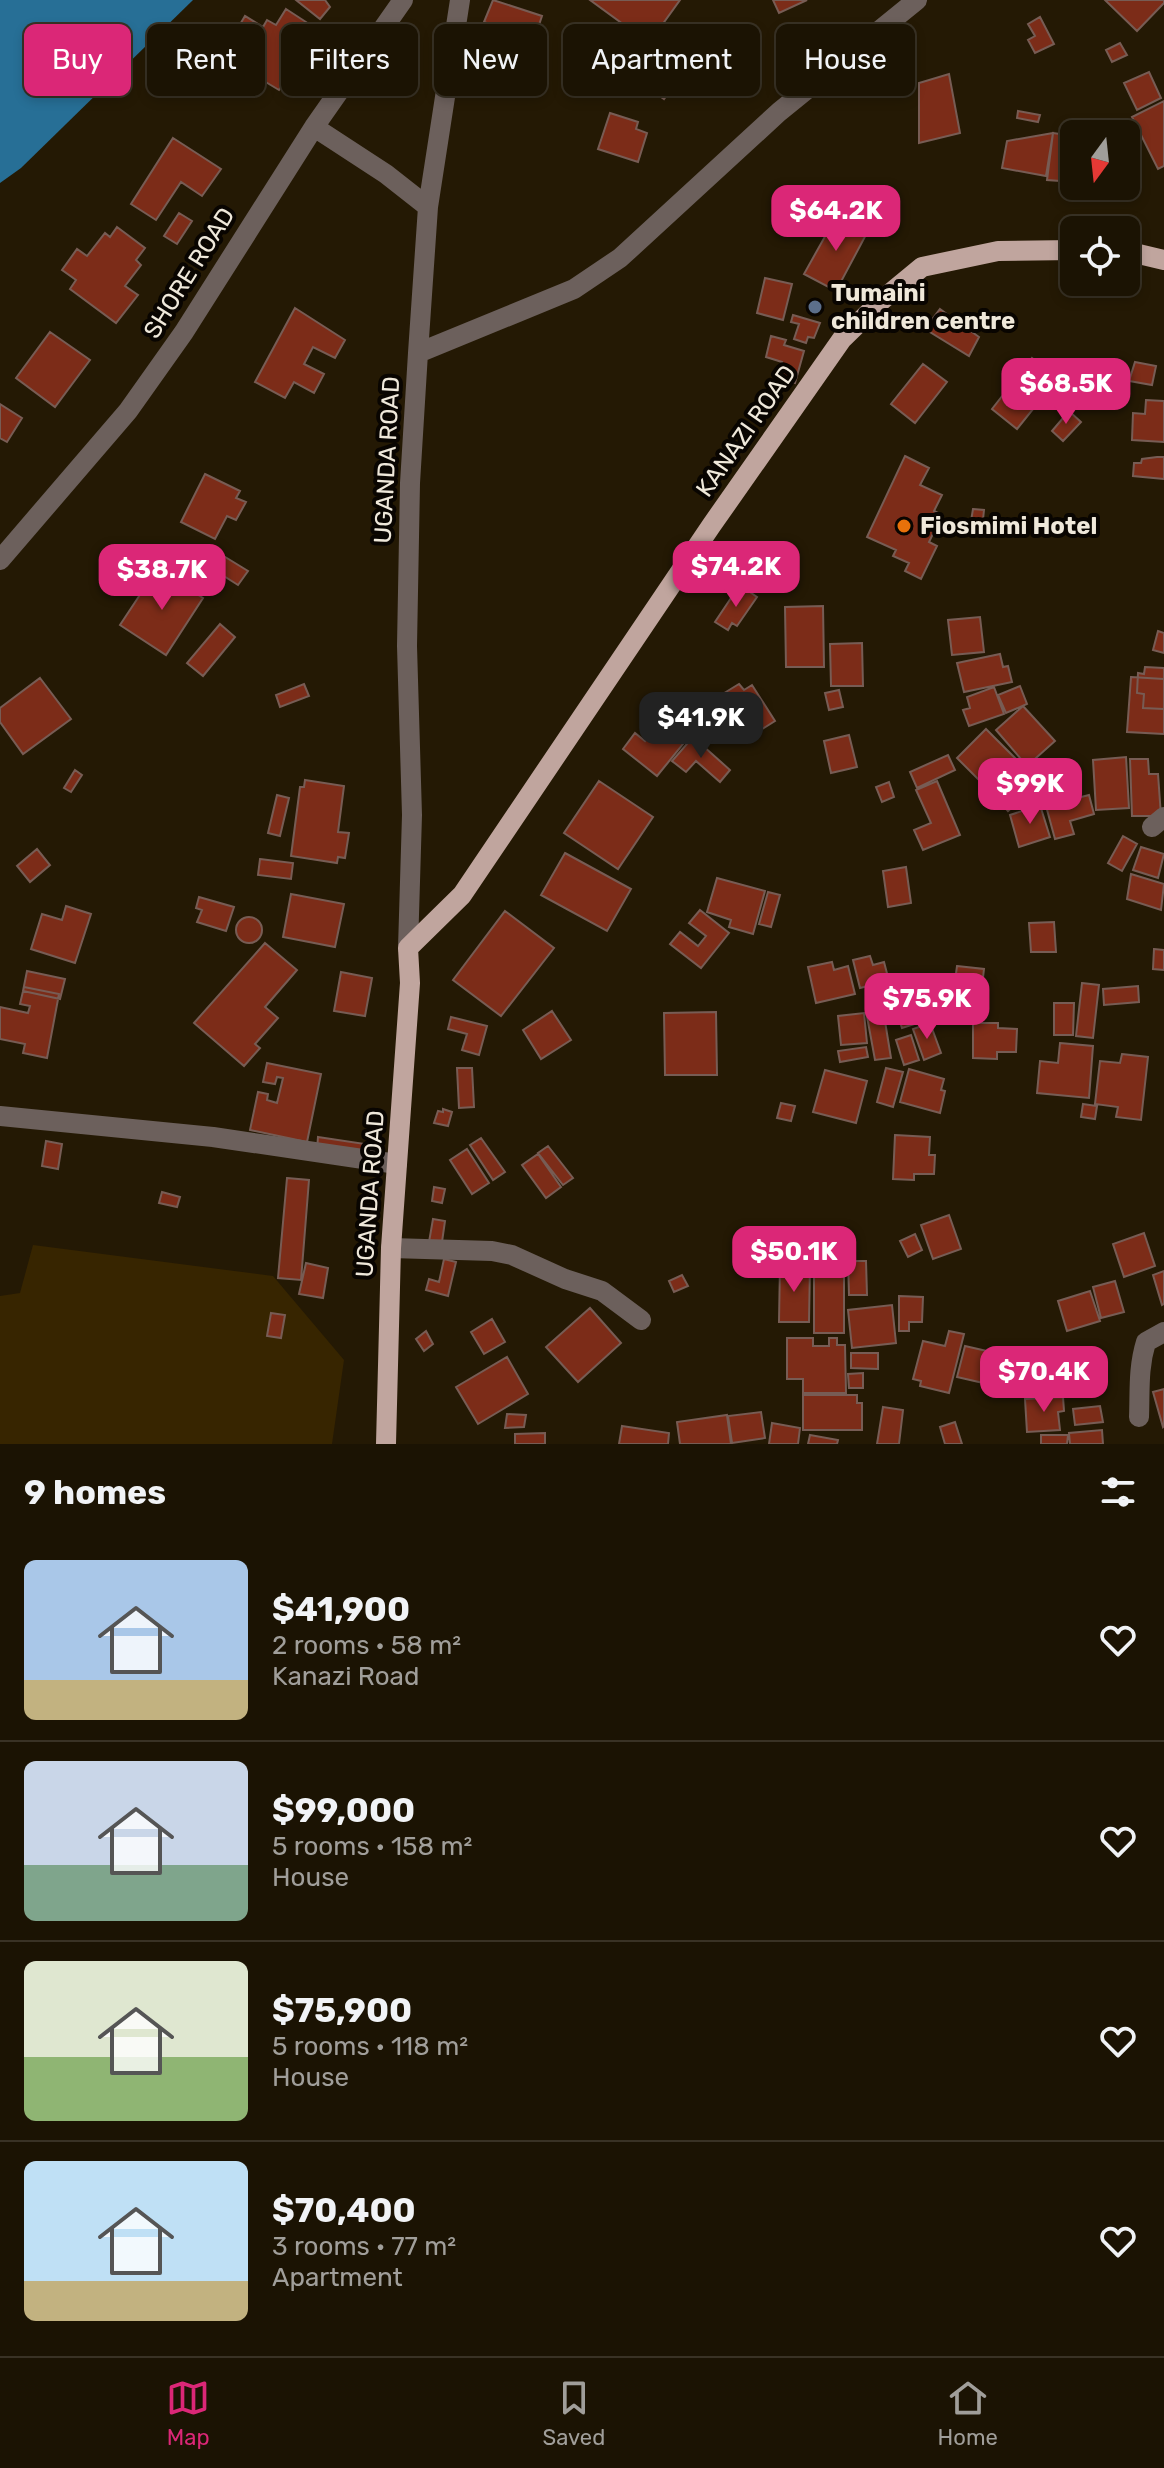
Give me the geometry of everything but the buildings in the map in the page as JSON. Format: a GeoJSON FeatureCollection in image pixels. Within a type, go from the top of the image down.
{"type":"FeatureCollection","features":[{"type":"Feature","properties":{"kind":"main road","name":"KANAZI ROAD"},"geometry":{"type":"LineString","coordinates":[[408,948],[462,895],[711,526],[842,339],[922,267],[998,251],[1060,250]]}},
{"type":"Feature","properties":{"kind":"main road"},"geometry":{"type":"LineString","coordinates":[[1140,254],[1164,260]]}},
{"type":"Feature","properties":{"kind":"main road","name":"UGANDA ROAD"},"geometry":{"type":"LineString","coordinates":[[386,1444],[391,1248],[410,983],[408,948]]}},
{"type":"Feature","properties":{"kind":"street","name":"SHORE ROAD"},"geometry":{"type":"LineString","coordinates":[[0,560],[128,411],[184,332],[314,127],[403,0]]}},
{"type":"Feature","properties":{"kind":"street"},"geometry":{"type":"LineString","coordinates":[[418,353],[428,207],[460,0]]}},
{"type":"Feature","properties":{"kind":"street","name":"UGANDA ROAD"},"geometry":{"type":"LineString","coordinates":[[408,948],[412,815],[407,646],[410,483],[418,353],[574,289],[620,258],[779,112],[917,0]]}},
{"type":"Feature","properties":{"kind":"street"},"geometry":{"type":"LineString","coordinates":[[314,127],[386,174],[428,207]]}},
{"type":"Feature","properties":{"kind":"street"},"geometry":{"type":"LineString","coordinates":[[0,1116],[213,1137],[397,1164]]}},
{"type":"Feature","properties":{"kind":"street"},"geometry":{"type":"LineString","coordinates":[[391,1248],[492,1251],[512,1255],[565,1279],[602,1291],[641,1320]]}},
{"type":"Feature","properties":{"kind":"street"},"geometry":{"type":"LineString","coordinates":[[1139,1417],[1141,1358],[1146,1342],[1164,1332]]}},
{"type":"Feature","properties":{"kind":"shaded area"},"geometry":{"type":"Polygon","coordinates":[[[33,1245],[273,1276],[344,1360],[332,1444],[0,1444],[0,1296],[20,1293],[33,1245]]]}},
{"type":"Feature","properties":{"kind":"water"},"geometry":{"type":"Polygon","coordinates":[[[0,0],[193,0],[168,24],[147,24],[147,45],[131,61],[131,24],[24,24],[24,96],[95,96],[21,168],[0,183],[0,0]]]}},
{"type":"Feature","properties":{"kind":"place","name":"Tumaini children centre"},"geometry":{"type":"Point","coordinates":[815,307]}},
{"type":"Feature","properties":{"kind":"place","name":"Fiosmimi Hotel"},"geometry":{"type":"Point","coordinates":[904,526]}}]}
